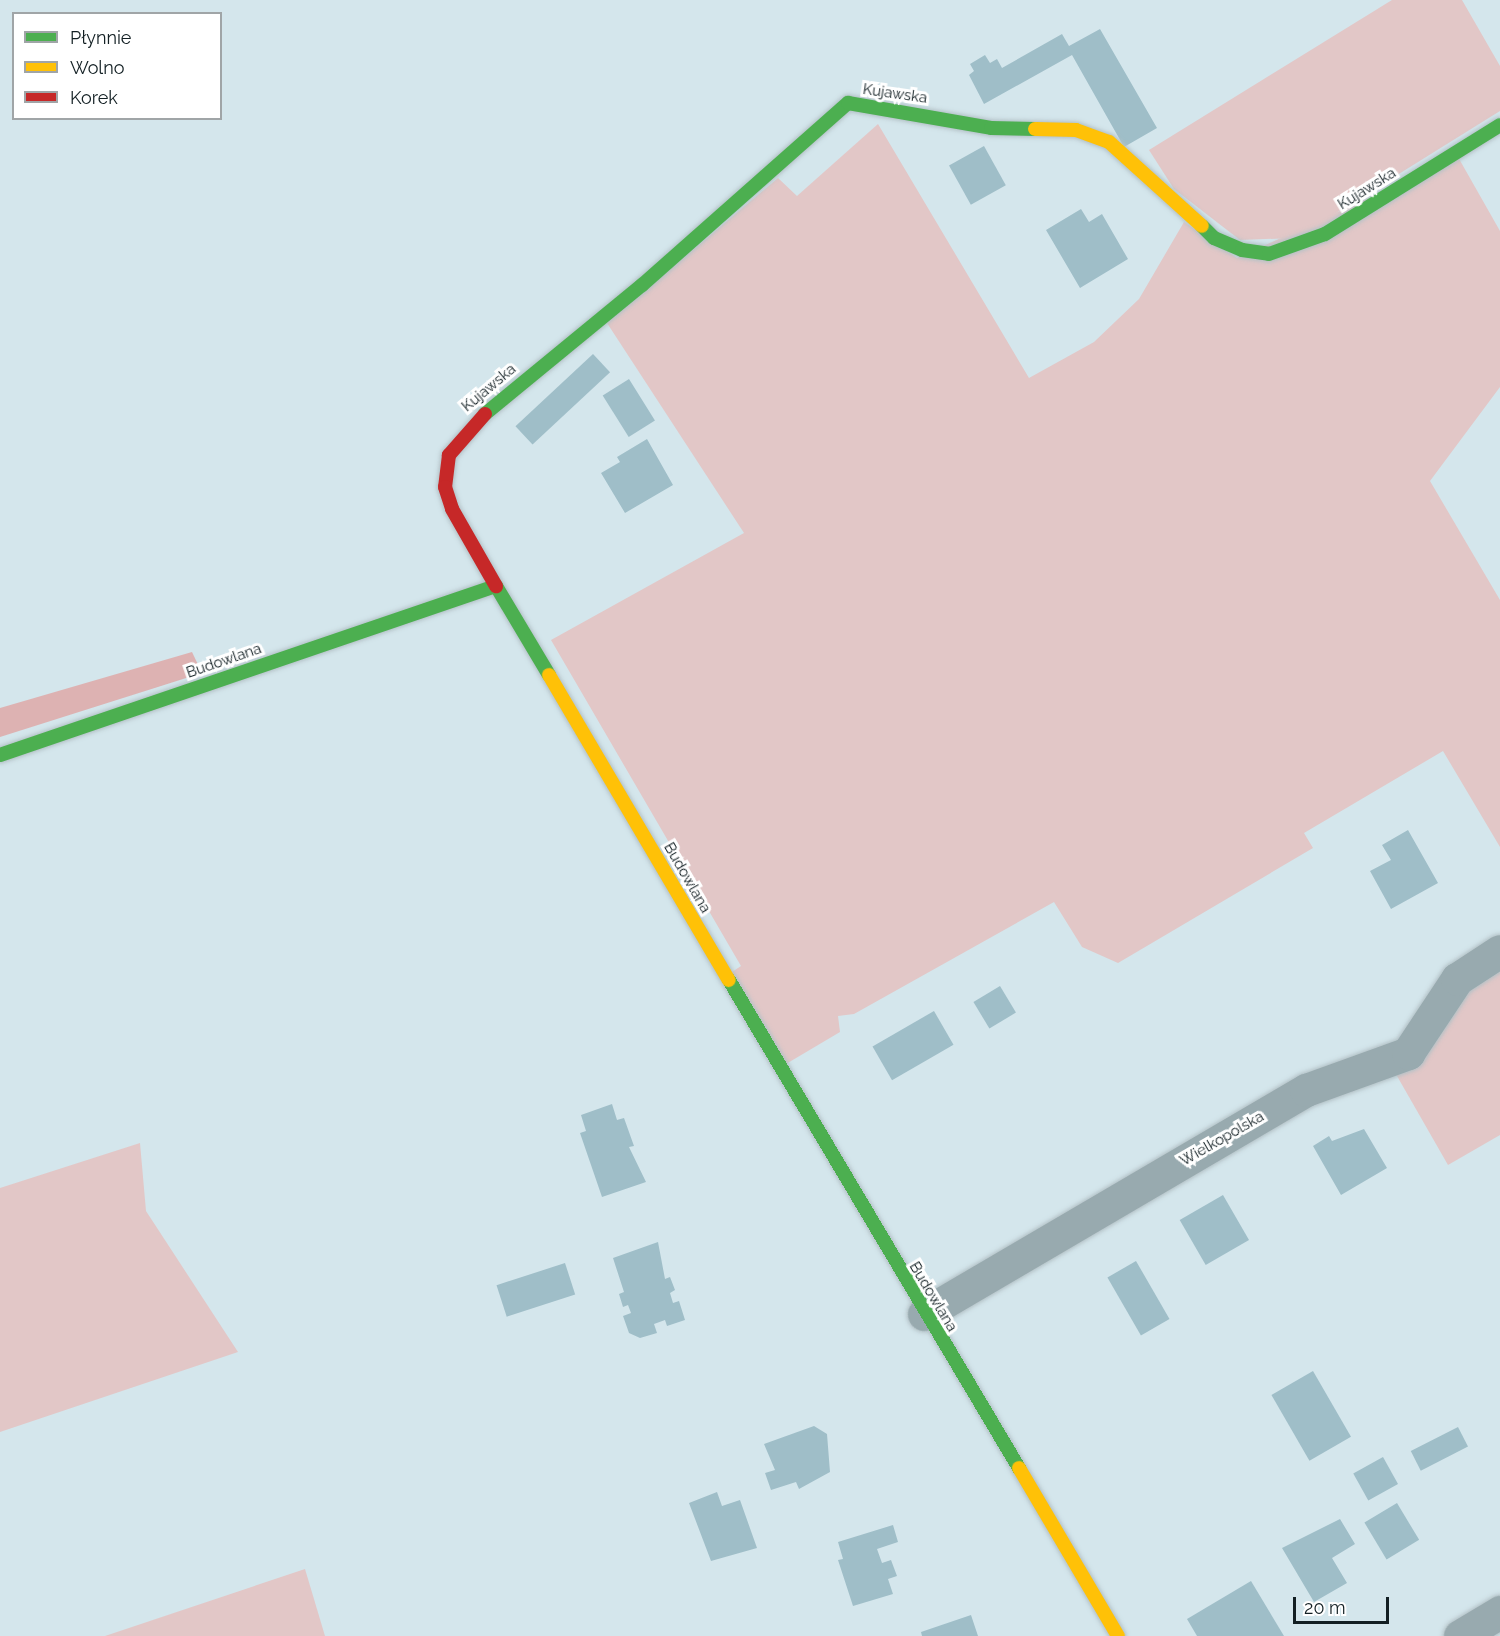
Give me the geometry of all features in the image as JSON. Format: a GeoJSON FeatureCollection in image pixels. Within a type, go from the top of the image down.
{"type":"FeatureCollection","features":[{"type":"Feature","properties":{"kind":"street","name":"Kujawska"},"geometry":{"type":"LineString","coordinates":[[496,586],[452,509],[445,487],[449,455],[465,433],[848,103],[914,111],[991,128],[1076,130],[1109,142],[1214,237],[1242,250],[1269,254],[1325,234],[1500,125]]}},
{"type":"Feature","properties":{"kind":"street","name":"Budowlana"},"geometry":{"type":"LineString","coordinates":[[0,754],[496,586],[924,1314],[1118,1636]]}},
{"type":"Feature","properties":{"kind":"street","name":"Wielkopolska"},"geometry":{"type":"LineString","coordinates":[[924,1314],[1306,1089],[1408,1053],[1457,979],[1500,951]]}},
{"type":"Feature","properties":{"kind":"street"},"geometry":{"type":"LineString","coordinates":[[1460,1636],[1500,1612]]}},
{"type":"Feature","properties":{"kind":"shaded area"},"geometry":{"type":"Polygon","coordinates":[[[1392,0],[1462,0],[1500,66],[1500,111],[1296,238],[1240,240],[1174,189],[1149,150],[1392,0]]]}},
{"type":"Feature","properties":{"kind":"shaded area"},"geometry":{"type":"Polygon","coordinates":[[[878,124],[1029,378],[1094,342],[1139,299],[1184,222],[1237,258],[1458,157],[1500,231],[1500,387],[1430,481],[1500,600],[1500,847],[1443,751],[1304,833],[1313,848],[1118,963],[1082,947],[1054,902],[854,1014],[838,1016],[840,1032],[786,1064],[732,972],[741,966],[551,640],[744,533],[607,323],[778,178],[797,196],[878,124]]]}},
{"type":"Feature","properties":{"kind":"shaded area"},"geometry":{"type":"Polygon","coordinates":[[[192,652],[202,673],[0,737],[0,708],[192,652]]]}},
{"type":"Feature","properties":{"kind":"shaded area"},"geometry":{"type":"Polygon","coordinates":[[[1500,961],[1500,1135],[1448,1165],[1393,1069],[1446,1007],[1500,961]]]}},
{"type":"Feature","properties":{"kind":"shaded area"},"geometry":{"type":"Polygon","coordinates":[[[140,1143],[146,1211],[238,1352],[0,1432],[0,1188],[140,1143]]]}},
{"type":"Feature","properties":{"kind":"shaded area"},"geometry":{"type":"Polygon","coordinates":[[[305,1569],[325,1636],[105,1636],[305,1569]]]}},
{"type":"Feature","properties":{"kind":"building"},"geometry":{"type":"Polygon","coordinates":[[[1100,29],[1157,128],[1124,147],[1072,55],[984,104],[969,75],[974,71],[970,64],[985,55],[990,63],[997,59],[1002,68],[1062,34],[1069,46],[1100,29]]]}},
{"type":"Feature","properties":{"kind":"building"},"geometry":{"type":"Polygon","coordinates":[[[984,146],[1006,185],[971,205],[949,165],[984,146]]]}},
{"type":"Feature","properties":{"kind":"building"},"geometry":{"type":"Polygon","coordinates":[[[1081,209],[1089,222],[1102,214],[1128,259],[1080,288],[1046,230],[1081,209]]]}},
{"type":"Feature","properties":{"kind":"building"},"geometry":{"type":"Polygon","coordinates":[[[593,354],[610,372],[533,445],[515,426],[593,354]]]}},
{"type":"Feature","properties":{"kind":"building"},"geometry":{"type":"Polygon","coordinates":[[[629,379],[655,421],[629,437],[603,395],[629,379]]]}},
{"type":"Feature","properties":{"kind":"building"},"geometry":{"type":"Polygon","coordinates":[[[647,439],[673,485],[625,513],[601,473],[620,462],[617,457],[647,439]]]}},
{"type":"Feature","properties":{"kind":"building"},"geometry":{"type":"Polygon","coordinates":[[[1408,830],[1438,883],[1391,909],[1370,871],[1391,860],[1382,845],[1408,830]]]}},
{"type":"Feature","properties":{"kind":"building"},"geometry":{"type":"Polygon","coordinates":[[[1000,986],[1016,1013],[989,1029],[973,1002],[1000,986]]]}},
{"type":"Feature","properties":{"kind":"building"},"geometry":{"type":"Polygon","coordinates":[[[934,1011],[954,1045],[892,1080],[873,1046],[934,1011]]]}},
{"type":"Feature","properties":{"kind":"building"},"geometry":{"type":"Polygon","coordinates":[[[612,1104],[617,1120],[624,1118],[634,1146],[629,1147],[646,1182],[602,1197],[580,1133],[586,1131],[581,1115],[612,1104]]]}},
{"type":"Feature","properties":{"kind":"building"},"geometry":{"type":"Polygon","coordinates":[[[1364,1129],[1387,1168],[1341,1195],[1313,1146],[1329,1136],[1332,1141],[1364,1129]]]}},
{"type":"Feature","properties":{"kind":"building"},"geometry":{"type":"Polygon","coordinates":[[[1223,1195],[1249,1240],[1206,1265],[1180,1220],[1223,1195]]]}},
{"type":"Feature","properties":{"kind":"building"},"geometry":{"type":"Polygon","coordinates":[[[658,1242],[665,1279],[670,1277],[675,1290],[670,1293],[673,1303],[679,1301],[685,1320],[667,1326],[665,1320],[654,1324],[657,1333],[640,1338],[629,1333],[623,1316],[631,1313],[628,1305],[623,1307],[619,1294],[624,1292],[613,1258],[658,1242]]]}},
{"type":"Feature","properties":{"kind":"building"},"geometry":{"type":"Polygon","coordinates":[[[1136,1261],[1170,1319],[1141,1336],[1107,1278],[1136,1261]]]}},
{"type":"Feature","properties":{"kind":"building"},"geometry":{"type":"Polygon","coordinates":[[[565,1263],[575,1294],[507,1317],[497,1285],[565,1263]]]}},
{"type":"Feature","properties":{"kind":"building"},"geometry":{"type":"Polygon","coordinates":[[[1313,1371],[1351,1437],[1309,1461],[1271,1395],[1313,1371]]]}},
{"type":"Feature","properties":{"kind":"building"},"geometry":{"type":"Polygon","coordinates":[[[814,1426],[827,1434],[830,1472],[799,1489],[796,1482],[771,1490],[765,1473],[775,1470],[764,1444],[814,1426]]]}},
{"type":"Feature","properties":{"kind":"building"},"geometry":{"type":"Polygon","coordinates":[[[1458,1427],[1468,1447],[1421,1471],[1411,1451],[1458,1427]]]}},
{"type":"Feature","properties":{"kind":"building"},"geometry":{"type":"Polygon","coordinates":[[[1383,1457],[1398,1484],[1368,1501],[1353,1473],[1383,1457]]]}},
{"type":"Feature","properties":{"kind":"building"},"geometry":{"type":"Polygon","coordinates":[[[717,1492],[722,1506],[740,1500],[757,1548],[711,1561],[689,1503],[717,1492]]]}},
{"type":"Feature","properties":{"kind":"building"},"geometry":{"type":"Polygon","coordinates":[[[1397,1503],[1419,1540],[1387,1559],[1364,1523],[1397,1503]]]}},
{"type":"Feature","properties":{"kind":"building"},"geometry":{"type":"Polygon","coordinates":[[[1340,1519],[1355,1544],[1332,1558],[1347,1583],[1314,1602],[1282,1548],[1340,1519]]]}},
{"type":"Feature","properties":{"kind":"building"},"geometry":{"type":"Polygon","coordinates":[[[893,1525],[898,1542],[877,1549],[882,1563],[891,1560],[897,1576],[888,1579],[893,1594],[853,1606],[838,1560],[843,1559],[838,1542],[893,1525]]]}},
{"type":"Feature","properties":{"kind":"building"},"geometry":{"type":"Polygon","coordinates":[[[1251,1581],[1284,1636],[1197,1636],[1187,1619],[1251,1581]]]}},
{"type":"Feature","properties":{"kind":"building"},"geometry":{"type":"Polygon","coordinates":[[[971,1615],[978,1636],[922,1636],[921,1632],[971,1615]]]}},
{"type":"Feature","properties":{"kind":"traffic: fast"},"geometry":{"type":"LineString","coordinates":[[485,414],[642,285],[848,103],[991,128],[1035,129]]}},
{"type":"Feature","properties":{"kind":"traffic: fast"},"geometry":{"type":"LineString","coordinates":[[1202,226],[1214,238],[1242,250],[1269,254],[1325,234],[1500,125]]}},
{"type":"Feature","properties":{"kind":"traffic: fast"},"geometry":{"type":"LineString","coordinates":[[0,755],[496,586],[549,675]]}},
{"type":"Feature","properties":{"kind":"traffic: fast"},"geometry":{"type":"LineString","coordinates":[[729,980],[1019,1468]]}},
{"type":"Feature","properties":{"kind":"traffic: slow"},"geometry":{"type":"LineString","coordinates":[[1035,129],[1076,130],[1109,142],[1202,226]]}},
{"type":"Feature","properties":{"kind":"traffic: slow"},"geometry":{"type":"LineString","coordinates":[[549,675],[729,980]]}},
{"type":"Feature","properties":{"kind":"traffic: slow"},"geometry":{"type":"LineString","coordinates":[[1019,1468],[1118,1636]]}},
{"type":"Feature","properties":{"kind":"traffic: jam"},"geometry":{"type":"LineString","coordinates":[[485,414],[449,455],[445,487],[452,509],[496,586]]}}]}
